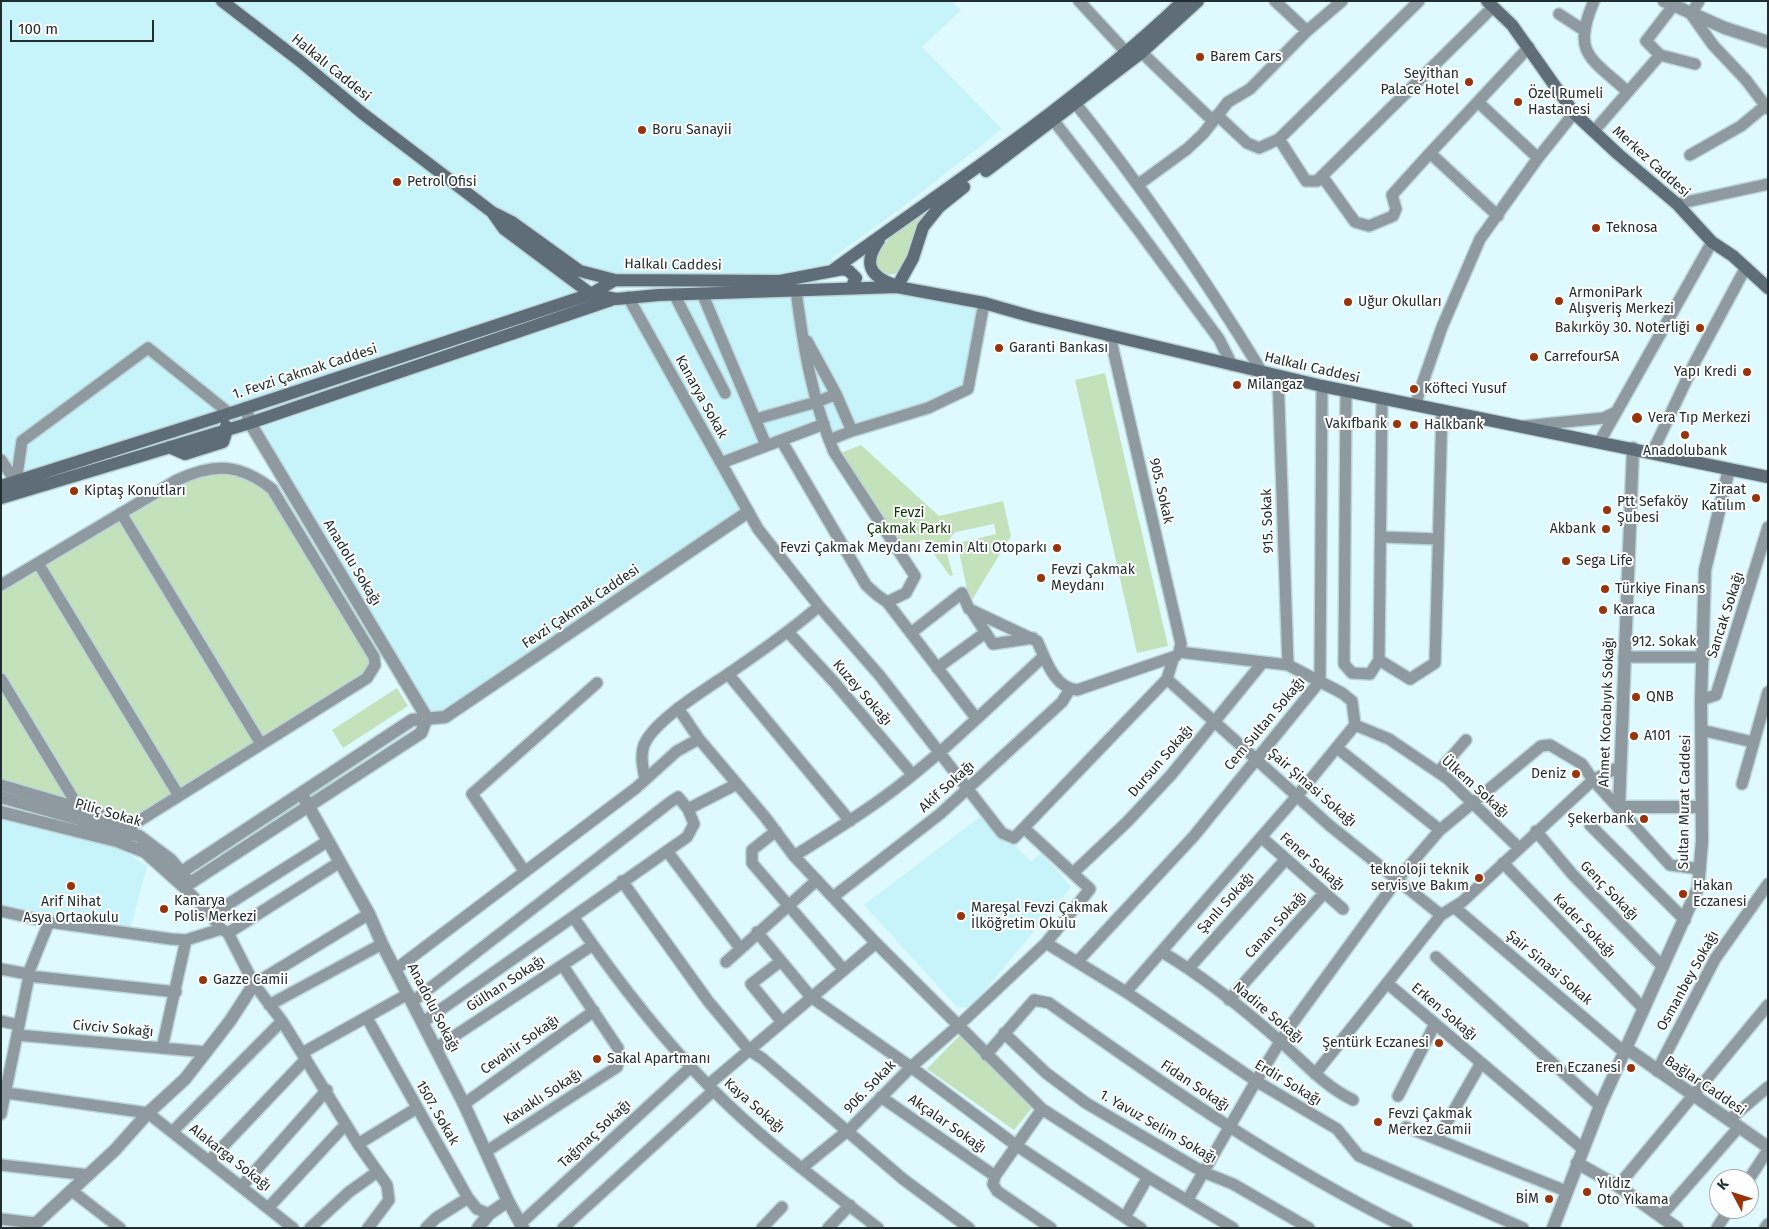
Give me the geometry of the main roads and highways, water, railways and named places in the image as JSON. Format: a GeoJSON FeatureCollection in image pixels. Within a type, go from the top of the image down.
{"type":"FeatureCollection","features":[{"type":"Feature","properties":{"kind":"main road","name":"Halkalı Caddesi"},"geometry":{"type":"LineString","coordinates":[[222,1],[300,61],[362,113],[492,212],[512,222],[580,271],[615,280],[780,282],[810,277],[833,270],[961,179],[1134,50]]}},
{"type":"Feature","properties":{"kind":"main road"},"geometry":{"type":"LineString","coordinates":[[882,236],[870,256],[869,264],[883,281],[897,286],[913,258],[923,227],[940,207],[1076,104],[1134,50],[1182,1]]}},
{"type":"Feature","properties":{"kind":"main road"},"geometry":{"type":"LineString","coordinates":[[1134,50],[1198,1]]}},
{"type":"Feature","properties":{"kind":"main road","name":"Merkez Caddesi"},"geometry":{"type":"LineString","coordinates":[[1490,4],[1512,25],[1529,47],[1554,87],[1574,113],[1618,154],[1677,204],[1712,242],[1746,267],[1768,288]]}},
{"type":"Feature","properties":{"kind":"main road","name":"Halkalı Caddesi"},"geometry":{"type":"LineString","coordinates":[[492,212],[504,229],[591,294],[622,298],[674,294],[897,286],[984,303],[1110,336],[1346,392],[1600,441],[1768,477]]}},
{"type":"Feature","properties":{"kind":"main road"},"geometry":{"type":"LineString","coordinates":[[833,270],[843,269],[853,274],[856,278],[851,288]]}},
{"type":"Feature","properties":{"kind":"main road"},"geometry":{"type":"LineString","coordinates":[[570,278],[579,291],[574,299]]}},
{"type":"Feature","properties":{"kind":"main road","name":"1. Fevzi Çakmak Caddesi"},"geometry":{"type":"LineString","coordinates":[[1,486],[246,408],[591,294],[615,280]]}},
{"type":"Feature","properties":{"kind":"main road"},"geometry":{"type":"LineString","coordinates":[[1,498],[250,423],[622,298]]}},
{"type":"Feature","properties":{"kind":"main road"},"geometry":{"type":"LineString","coordinates":[[216,417],[226,425],[227,430]]}},
{"type":"Feature","properties":{"kind":"place","name":"Barem Cars"},"geometry":{"type":"Point","coordinates":[1200,57]}},
{"type":"Feature","properties":{"kind":"place","name":"Seyithan Palace Hotel"},"geometry":{"type":"Point","coordinates":[1469,82]}},
{"type":"Feature","properties":{"kind":"place","name":"Özel Rumeli Hastanesi"},"geometry":{"type":"Point","coordinates":[1518,102]}},
{"type":"Feature","properties":{"kind":"place","name":"Boru Sanayii"},"geometry":{"type":"Point","coordinates":[642,130]}},
{"type":"Feature","properties":{"kind":"place","name":"Petrol Ofisi"},"geometry":{"type":"Point","coordinates":[397,182]}},
{"type":"Feature","properties":{"kind":"place","name":"Teknosa"},"geometry":{"type":"Point","coordinates":[1596,228]}},
{"type":"Feature","properties":{"kind":"place","name":"ArmoniPark Alışveriş Merkezi"},"geometry":{"type":"Point","coordinates":[1559,301]}},
{"type":"Feature","properties":{"kind":"place","name":"Uğur Okulları"},"geometry":{"type":"Point","coordinates":[1348,302]}},
{"type":"Feature","properties":{"kind":"place","name":"Bakırköy 30. Noterliği"},"geometry":{"type":"Point","coordinates":[1700,328]}},
{"type":"Feature","properties":{"kind":"place","name":"Garanti Bankası"},"geometry":{"type":"Point","coordinates":[999,348]}},
{"type":"Feature","properties":{"kind":"place","name":"CarrefourSA"},"geometry":{"type":"Point","coordinates":[1534,357]}},
{"type":"Feature","properties":{"kind":"place","name":"Yapı Kredi"},"geometry":{"type":"Point","coordinates":[1747,372]}},
{"type":"Feature","properties":{"kind":"place","name":"Milangaz"},"geometry":{"type":"Point","coordinates":[1237,385]}},
{"type":"Feature","properties":{"kind":"place","name":"Köfteci Yusuf"},"geometry":{"type":"Point","coordinates":[1414,389]}},
{"type":"Feature","properties":{"kind":"place","name":"Vera Tıp Merkezi"},"geometry":{"type":"Point","coordinates":[1637,418]}},
{"type":"Feature","properties":{"kind":"place","name":"Vakıfbank"},"geometry":{"type":"Point","coordinates":[1397,424]}},
{"type":"Feature","properties":{"kind":"place","name":"Halkbank"},"geometry":{"type":"Point","coordinates":[1414,425]}},
{"type":"Feature","properties":{"kind":"place","name":"Anadolubank"},"geometry":{"type":"Point","coordinates":[1685,435]}},
{"type":"Feature","properties":{"kind":"place","name":"Kiptaş Konutları"},"geometry":{"type":"Point","coordinates":[74,491]}},
{"type":"Feature","properties":{"kind":"place","name":"Ziraat Katılım"},"geometry":{"type":"Point","coordinates":[1756,498]}},
{"type":"Feature","properties":{"kind":"place","name":"Ptt Sefaköy Şubesi"},"geometry":{"type":"Point","coordinates":[1607,510]}},
{"type":"Feature","properties":{"kind":"place","name":"Akbank"},"geometry":{"type":"Point","coordinates":[1606,529]}},
{"type":"Feature","properties":{"kind":"place","name":"Fevzi Çakmak Meydanı Zemin Altı Otoparkı"},"geometry":{"type":"Point","coordinates":[1057,548]}},
{"type":"Feature","properties":{"kind":"place","name":"Sega Life"},"geometry":{"type":"Point","coordinates":[1566,561]}},
{"type":"Feature","properties":{"kind":"place","name":"Fevzi Çakmak Meydanı"},"geometry":{"type":"Point","coordinates":[1041,578]}},
{"type":"Feature","properties":{"kind":"place","name":"Türkiye Finans"},"geometry":{"type":"Point","coordinates":[1605,589]}},
{"type":"Feature","properties":{"kind":"place","name":"Karaca"},"geometry":{"type":"Point","coordinates":[1603,610]}},
{"type":"Feature","properties":{"kind":"place","name":"QNB"},"geometry":{"type":"Point","coordinates":[1636,697]}},
{"type":"Feature","properties":{"kind":"place","name":"A101"},"geometry":{"type":"Point","coordinates":[1634,736]}},
{"type":"Feature","properties":{"kind":"place","name":"Deniz"},"geometry":{"type":"Point","coordinates":[1576,774]}},
{"type":"Feature","properties":{"kind":"place","name":"Şekerbank"},"geometry":{"type":"Point","coordinates":[1644,819]}},
{"type":"Feature","properties":{"kind":"place","name":"teknoloji teknik servis ve Bakım"},"geometry":{"type":"Point","coordinates":[1479,878]}},
{"type":"Feature","properties":{"kind":"place","name":"Arif Nihat Asya Ortaokulu"},"geometry":{"type":"Point","coordinates":[71,886]}},
{"type":"Feature","properties":{"kind":"place","name":"Hakan Eczanesi"},"geometry":{"type":"Point","coordinates":[1683,894]}},
{"type":"Feature","properties":{"kind":"place","name":"Kanarya Polis Merkezi"},"geometry":{"type":"Point","coordinates":[164,909]}},
{"type":"Feature","properties":{"kind":"place","name":"Mareşal Fevzi Çakmak İlköğretim Okulu"},"geometry":{"type":"Point","coordinates":[961,916]}},
{"type":"Feature","properties":{"kind":"place","name":"Gazze Camii"},"geometry":{"type":"Point","coordinates":[203,980]}},
{"type":"Feature","properties":{"kind":"place","name":"Şentürk Eczanesi"},"geometry":{"type":"Point","coordinates":[1439,1043]}},
{"type":"Feature","properties":{"kind":"place","name":"Sakal Apartmanı"},"geometry":{"type":"Point","coordinates":[597,1059]}},
{"type":"Feature","properties":{"kind":"place","name":"Eren Eczanesi"},"geometry":{"type":"Point","coordinates":[1631,1068]}},
{"type":"Feature","properties":{"kind":"place","name":"Fevzi Çakmak Merkez Camii"},"geometry":{"type":"Point","coordinates":[1378,1122]}},
{"type":"Feature","properties":{"kind":"place","name":"Yıldız Oto Yıkama"},"geometry":{"type":"Point","coordinates":[1587,1192]}},
{"type":"Feature","properties":{"kind":"place","name":"BİM"},"geometry":{"type":"Point","coordinates":[1549,1199]}},
{"type":"Feature","properties":{"kind":"park label","name":"Fevzi Çakmak Parkı"},"geometry":{"type":"Point","coordinates":[909,522]}}]}
